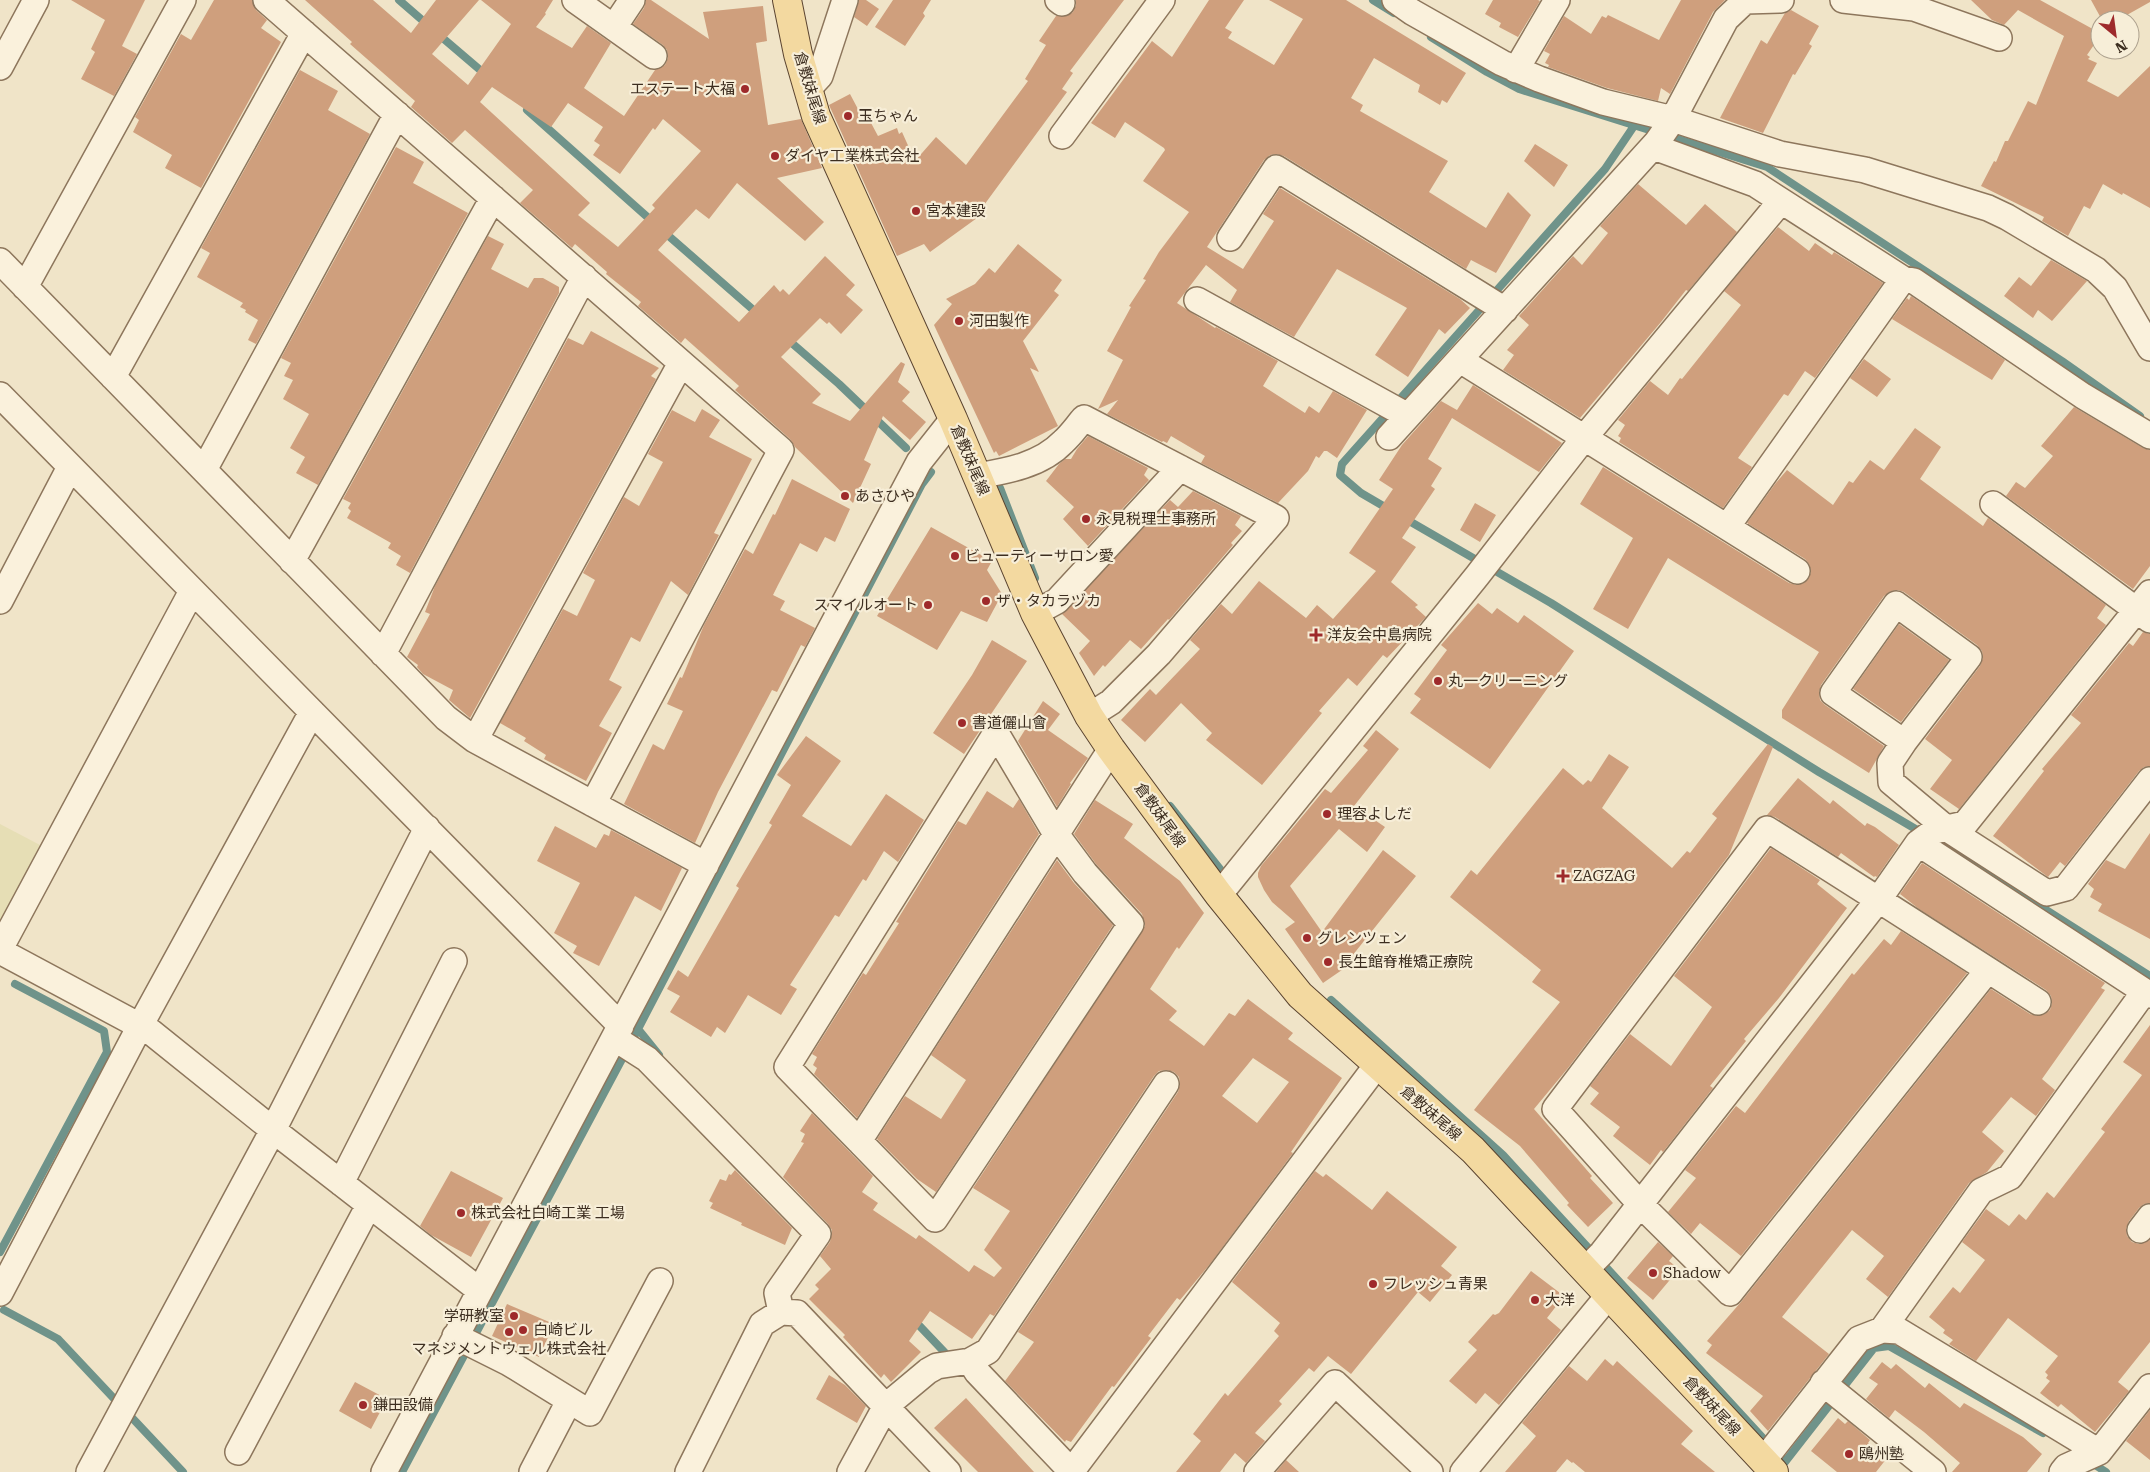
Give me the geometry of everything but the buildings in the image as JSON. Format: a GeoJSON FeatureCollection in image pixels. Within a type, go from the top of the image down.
{"type":"FeatureCollection","features":[{"type":"Feature","properties":{"kind":"main road","name":"倉敷妹尾線"},"geometry":{"type":"LineString","coordinates":[[787,0],[798,54],[816,116],[977,476],[1099,710],[1111,749],[1219,895],[1300,995],[1473,1150],[1593,1262],[1609,1295],[1770,1458]]}},
{"type":"Feature","properties":{"kind":"street"},"geometry":{"type":"LineString","coordinates":[[0,67],[36,0]]}},
{"type":"Feature","properties":{"kind":"street"},"geometry":{"type":"LineString","coordinates":[[25,287],[183,0]]}},
{"type":"Feature","properties":{"kind":"street"},"geometry":{"type":"LineString","coordinates":[[266,0],[781,450],[593,804]]}},
{"type":"Feature","properties":{"kind":"street"},"geometry":{"type":"LineString","coordinates":[[575,0],[654,56]]}},
{"type":"Feature","properties":{"kind":"street"},"geometry":{"type":"LineString","coordinates":[[614,27],[632,0]]}},
{"type":"Feature","properties":{"kind":"street"},"geometry":{"type":"LineString","coordinates":[[808,89],[820,76],[845,0]]}},
{"type":"Feature","properties":{"kind":"street"},"geometry":{"type":"LineString","coordinates":[[1062,136],[1162,0]]}},
{"type":"Feature","properties":{"kind":"street"},"geometry":{"type":"LineString","coordinates":[[1395,0],[1516,70],[1604,102],[1755,184],[1903,279],[1914,281],[2083,396],[2150,436]]}},
{"type":"Feature","properties":{"kind":"street"},"geometry":{"type":"LineString","coordinates":[[1516,70],[1557,0]]}},
{"type":"Feature","properties":{"kind":"street"},"geometry":{"type":"LineString","coordinates":[[1390,437],[1399,411],[1460,360],[1494,303],[1663,133],[1726,19],[1745,1],[1782,0]]}},
{"type":"Feature","properties":{"kind":"street"},"geometry":{"type":"LineString","coordinates":[[1843,0],[1914,8],[1999,38]]}},
{"type":"Feature","properties":{"kind":"street"},"geometry":{"type":"LineString","coordinates":[[113,377],[304,33]]}},
{"type":"Feature","properties":{"kind":"street"},"geometry":{"type":"LineString","coordinates":[[204,470],[397,114]]}},
{"type":"Feature","properties":{"kind":"street"},"geometry":{"type":"LineString","coordinates":[[1663,133],[1866,170],[1988,208],[2007,217],[2096,270],[2115,288],[2150,348]]}},
{"type":"Feature","properties":{"kind":"street"},"geometry":{"type":"LineString","coordinates":[[1230,238],[1276,168],[1494,303]]}},
{"type":"Feature","properties":{"kind":"street"},"geometry":{"type":"LineString","coordinates":[[292,560],[493,198]]}},
{"type":"Feature","properties":{"kind":"street"},"geometry":{"type":"LineString","coordinates":[[1219,895],[1493,556],[1584,438],[1781,201]]}},
{"type":"Feature","properties":{"kind":"street"},"geometry":{"type":"LineString","coordinates":[[0,262],[446,718],[475,740],[706,865]]}},
{"type":"Feature","properties":{"kind":"street"},"geometry":{"type":"LineString","coordinates":[[383,654],[584,277]]}},
{"type":"Feature","properties":{"kind":"street"},"geometry":{"type":"LineString","coordinates":[[1727,527],[1903,279]]}},
{"type":"Feature","properties":{"kind":"street"},"geometry":{"type":"LineString","coordinates":[[1197,300],[1399,411]]}},
{"type":"Feature","properties":{"kind":"street"},"geometry":{"type":"LineString","coordinates":[[1460,360],[1797,571]]}},
{"type":"Feature","properties":{"kind":"street"},"geometry":{"type":"LineString","coordinates":[[475,740],[681,363]]}},
{"type":"Feature","properties":{"kind":"street"},"geometry":{"type":"LineString","coordinates":[[0,395],[427,828],[622,1039],[648,1059],[818,1234],[777,1293],[781,1312]]}},
{"type":"Feature","properties":{"kind":"street"},"geometry":{"type":"LineString","coordinates":[[977,476],[1002,472],[1038,460],[1062,443],[1084,418],[1276,518],[1159,654],[1099,710]]}},
{"type":"Feature","properties":{"kind":"street"},"geometry":{"type":"LineString","coordinates":[[384,1472],[466,1342],[479,1290],[622,1039],[706,865],[919,462],[953,419]]}},
{"type":"Feature","properties":{"kind":"street"},"geometry":{"type":"LineString","coordinates":[[0,600],[70,467]]}},
{"type":"Feature","properties":{"kind":"street"},"geometry":{"type":"LineString","coordinates":[[1045,608],[1180,468]]}},
{"type":"Feature","properties":{"kind":"street"},"geometry":{"type":"LineString","coordinates":[[1593,1262],[1930,836],[1965,824],[2146,608],[1993,504]]}},
{"type":"Feature","properties":{"kind":"street"},"geometry":{"type":"LineString","coordinates":[[192,590],[0,950],[151,1032],[273,1130],[479,1290]]}},
{"type":"Feature","properties":{"kind":"street"},"geometry":{"type":"LineString","coordinates":[[1882,1330],[1981,1191],[2010,1177],[2147,994],[1930,836],[1891,782],[1890,764],[1904,742],[1969,657],[1896,604],[1833,694],[1904,742]]}},
{"type":"Feature","properties":{"kind":"street"},"geometry":{"type":"LineString","coordinates":[[0,1293],[140,1026],[312,712]]}},
{"type":"Feature","properties":{"kind":"street"},"geometry":{"type":"LineString","coordinates":[[996,733],[1056,834],[1085,873],[1131,924],[935,1219],[788,1067],[996,733]]}},
{"type":"Feature","properties":{"kind":"street"},"geometry":{"type":"LineString","coordinates":[[859,1141],[1111,749]]}},
{"type":"Feature","properties":{"kind":"street"},"geometry":{"type":"LineString","coordinates":[[1930,836],[2047,893],[2066,888],[2150,780]]}},
{"type":"Feature","properties":{"kind":"street"},"geometry":{"type":"LineString","coordinates":[[90,1472],[273,1130],[427,828]]}},
{"type":"Feature","properties":{"kind":"street"},"geometry":{"type":"LineString","coordinates":[[1988,970],[1730,1293],[1640,1204],[1556,1109],[1767,829],[1879,899],[2038,1002]]}},
{"type":"Feature","properties":{"kind":"street"},"geometry":{"type":"LineString","coordinates":[[341,1183],[454,961]]}},
{"type":"Feature","properties":{"kind":"street"},"geometry":{"type":"LineString","coordinates":[[962,1363],[977,1372],[1071,1472],[1377,1065]]}},
{"type":"Feature","properties":{"kind":"street"},"geometry":{"type":"LineString","coordinates":[[850,1472],[886,1406],[928,1370],[937,1366],[962,1363],[988,1351],[1166,1084]]}},
{"type":"Feature","properties":{"kind":"street"},"geometry":{"type":"LineString","coordinates":[[238,1452],[369,1205]]}},
{"type":"Feature","properties":{"kind":"street"},"geometry":{"type":"LineString","coordinates":[[466,1342],[509,1363],[590,1414],[660,1281]]}},
{"type":"Feature","properties":{"kind":"street"},"geometry":{"type":"LineString","coordinates":[[1463,1472],[1609,1295]]}},
{"type":"Feature","properties":{"kind":"street"},"geometry":{"type":"LineString","coordinates":[[688,1472],[762,1324],[781,1312],[797,1313],[948,1472]]}},
{"type":"Feature","properties":{"kind":"street"},"geometry":{"type":"LineString","coordinates":[[1770,1458],[1832,1390],[1859,1339],[1882,1330],[1899,1331],[2083,1460],[2150,1387]]}},
{"type":"Feature","properties":{"kind":"street"},"geometry":{"type":"LineString","coordinates":[[1257,1472],[1335,1383],[1430,1472]]}},
{"type":"Feature","properties":{"kind":"street"},"geometry":{"type":"LineString","coordinates":[[1832,1390],[1933,1472]]}},
{"type":"Feature","properties":{"kind":"street"},"geometry":{"type":"LineString","coordinates":[[532,1472],[569,1401]]}},
{"type":"Feature","properties":{"kind":"shaded area"},"geometry":{"type":"Polygon","coordinates":[[[0,824],[40,845],[0,924],[0,824]]]}},
{"type":"Feature","properties":{"kind":"waterway"},"geometry":{"type":"LineString","coordinates":[[399,0],[429,26]]}},
{"type":"Feature","properties":{"kind":"waterway"},"geometry":{"type":"LineString","coordinates":[[1373,0],[1394,13]]}},
{"type":"Feature","properties":{"kind":"waterway"},"geometry":{"type":"LineString","coordinates":[[438,34],[486,75]]}},
{"type":"Feature","properties":{"kind":"waterway"},"geometry":{"type":"LineString","coordinates":[[1431,37],[1487,72],[1519,89],[1767,167],[2062,361],[2140,416]]}},
{"type":"Feature","properties":{"kind":"waterway"},"geometry":{"type":"LineString","coordinates":[[527,110],[653,222]]}},
{"type":"Feature","properties":{"kind":"waterway"},"geometry":{"type":"LineString","coordinates":[[1390,510],[1361,493],[1340,475],[1342,464],[1605,169],[1634,126]]}},
{"type":"Feature","properties":{"kind":"waterway"},"geometry":{"type":"LineString","coordinates":[[663,231],[758,314]]}},
{"type":"Feature","properties":{"kind":"waterway"},"geometry":{"type":"LineString","coordinates":[[786,338],[839,384],[906,448]]}},
{"type":"Feature","properties":{"kind":"waterway"},"geometry":{"type":"LineString","coordinates":[[402,1472],[638,1029],[922,484],[931,472]]}},
{"type":"Feature","properties":{"kind":"waterway"},"geometry":{"type":"LineString","coordinates":[[1000,488],[1035,578]]}},
{"type":"Feature","properties":{"kind":"waterway"},"geometry":{"type":"LineString","coordinates":[[1404,518],[1551,603],[1819,772],[1924,834]]}},
{"type":"Feature","properties":{"kind":"waterway"},"geometry":{"type":"LineString","coordinates":[[1170,806],[1220,869]]}},
{"type":"Feature","properties":{"kind":"waterway"},"geometry":{"type":"LineString","coordinates":[[1939,842],[2150,976]]}},
{"type":"Feature","properties":{"kind":"waterway"},"geometry":{"type":"LineString","coordinates":[[0,1252],[107,1052],[104,1031],[15,984]]}},
{"type":"Feature","properties":{"kind":"waterway"},"geometry":{"type":"LineString","coordinates":[[1331,1000],[1503,1155],[1785,1462],[1874,1348],[1889,1346],[2043,1433]]}},
{"type":"Feature","properties":{"kind":"waterway"},"geometry":{"type":"LineString","coordinates":[[638,1029],[659,1055]]}},
{"type":"Feature","properties":{"kind":"waterway"},"geometry":{"type":"LineString","coordinates":[[4,1310],[58,1339],[183,1472]]}},
{"type":"Feature","properties":{"kind":"waterway"},"geometry":{"type":"LineString","coordinates":[[913,1319],[950,1358]]}},
{"type":"Feature","properties":{"kind":"waterway"},"geometry":{"type":"LineString","coordinates":[[2089,1461],[2106,1472]]}},
{"type":"Feature","properties":{"kind":"place","name":"エステート大福"},"geometry":{"type":"Point","coordinates":[745,89]}},
{"type":"Feature","properties":{"kind":"place","name":"玉ちゃん"},"geometry":{"type":"Point","coordinates":[848,116]}},
{"type":"Feature","properties":{"kind":"place","name":"ダイヤ工業株式会社"},"geometry":{"type":"Point","coordinates":[775,156]}},
{"type":"Feature","properties":{"kind":"place","name":"宮本建設"},"geometry":{"type":"Point","coordinates":[916,211]}},
{"type":"Feature","properties":{"kind":"place","name":"河田製作"},"geometry":{"type":"Point","coordinates":[959,321]}},
{"type":"Feature","properties":{"kind":"place","name":"あさひや"},"geometry":{"type":"Point","coordinates":[845,496]}},
{"type":"Feature","properties":{"kind":"place","name":"永見税理士事務所"},"geometry":{"type":"Point","coordinates":[1086,519]}},
{"type":"Feature","properties":{"kind":"place","name":"ビューティーサロン愛"},"geometry":{"type":"Point","coordinates":[955,556]}},
{"type":"Feature","properties":{"kind":"place","name":"ザ・タカラヅカ"},"geometry":{"type":"Point","coordinates":[986,601]}},
{"type":"Feature","properties":{"kind":"place","name":"スマイルオート"},"geometry":{"type":"Point","coordinates":[928,605]}},
{"type":"Feature","properties":{"kind":"place","name":"洋友会中島病院"},"geometry":{"type":"Point","coordinates":[1316,635]}},
{"type":"Feature","properties":{"kind":"place","name":"丸一クリーニング"},"geometry":{"type":"Point","coordinates":[1438,681]}},
{"type":"Feature","properties":{"kind":"place","name":"書道儷山會"},"geometry":{"type":"Point","coordinates":[962,723]}},
{"type":"Feature","properties":{"kind":"place","name":"理容よしだ"},"geometry":{"type":"Point","coordinates":[1327,814]}},
{"type":"Feature","properties":{"kind":"place","name":"ZAGZAG"},"geometry":{"type":"Point","coordinates":[1563,876]}},
{"type":"Feature","properties":{"kind":"place","name":"グレンツェン"},"geometry":{"type":"Point","coordinates":[1307,938]}},
{"type":"Feature","properties":{"kind":"place","name":"長生館脊椎矯正療院"},"geometry":{"type":"Point","coordinates":[1328,962]}},
{"type":"Feature","properties":{"kind":"place","name":"株式会社白崎工業 工場"},"geometry":{"type":"Point","coordinates":[461,1213]}},
{"type":"Feature","properties":{"kind":"place","name":"Shadow"},"geometry":{"type":"Point","coordinates":[1653,1273]}},
{"type":"Feature","properties":{"kind":"place","name":"フレッシュ青果"},"geometry":{"type":"Point","coordinates":[1373,1284]}},
{"type":"Feature","properties":{"kind":"place","name":"大洋"},"geometry":{"type":"Point","coordinates":[1535,1300]}},
{"type":"Feature","properties":{"kind":"place","name":"学研教室"},"geometry":{"type":"Point","coordinates":[514,1316]}},
{"type":"Feature","properties":{"kind":"place","name":"白崎ビル"},"geometry":{"type":"Point","coordinates":[523,1330]}},
{"type":"Feature","properties":{"kind":"place","name":"マネジメントウェル株式会社"},"geometry":{"type":"Point","coordinates":[509,1332]}},
{"type":"Feature","properties":{"kind":"place","name":"鎌田設備"},"geometry":{"type":"Point","coordinates":[363,1405]}},
{"type":"Feature","properties":{"kind":"place","name":"鴎州塾"},"geometry":{"type":"Point","coordinates":[1849,1454]}}]}
